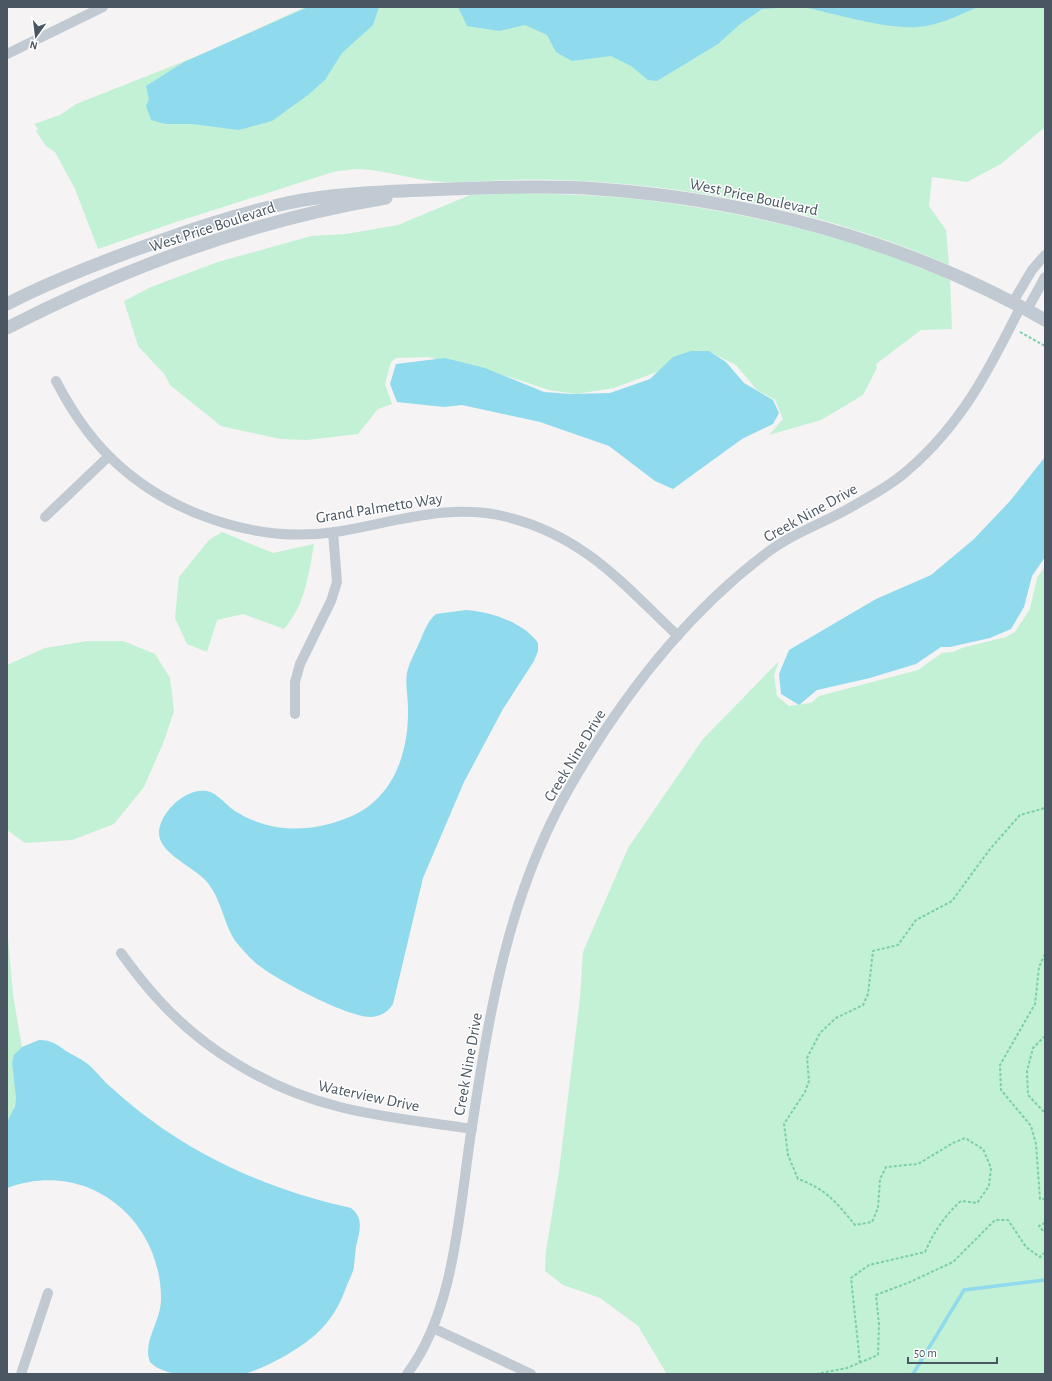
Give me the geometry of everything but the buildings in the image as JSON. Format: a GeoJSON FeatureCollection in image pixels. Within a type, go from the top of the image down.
{"type":"FeatureCollection","features":[{"type":"Feature","properties":{"kind":"street"},"geometry":{"type":"LineString","coordinates":[[7,54],[103,7]]}},
{"type":"Feature","properties":{"kind":"street","name":"West Price Boulevard"},"geometry":{"type":"LineString","coordinates":[[7,304],[99,262],[186,231],[249,213],[301,201],[366,192],[512,186],[583,188],[645,193],[747,209],[826,228],[872,242],[951,273],[1020,306],[1045,320]]}},
{"type":"Feature","properties":{"kind":"street","name":"West Price Boulevard"},"geometry":{"type":"LineString","coordinates":[[7,328],[91,288],[164,258],[228,236],[330,208],[438,189]]}},
{"type":"Feature","properties":{"kind":"street"},"geometry":{"type":"LineString","coordinates":[[1020,306],[1032,270],[1045,255]]}},
{"type":"Feature","properties":{"kind":"street"},"geometry":{"type":"LineString","coordinates":[[1020,306],[1045,277]]}},
{"type":"Feature","properties":{"kind":"street","name":"Creek Nine Drive"},"geometry":{"type":"LineString","coordinates":[[407,1374],[415,1364],[439,1314],[451,1261],[502,957],[523,891],[536,858],[565,796],[602,734],[636,686],[678,636],[725,589],[766,553],[798,532],[856,505],[885,487],[912,467],[949,430],[964,410],[988,371],[1020,306]]}},
{"type":"Feature","properties":{"kind":"street","name":"Grand Palmetto Way"},"geometry":{"type":"LineString","coordinates":[[56,381],[71,409],[109,456],[145,486],[167,499],[214,519],[266,531],[293,533],[333,532],[432,514],[453,512],[482,512],[523,521],[550,531],[583,549],[606,568],[678,636]]}},
{"type":"Feature","properties":{"kind":"street"},"geometry":{"type":"LineString","coordinates":[[45,517],[109,456]]}},
{"type":"Feature","properties":{"kind":"street"},"geometry":{"type":"LineString","coordinates":[[295,714],[295,682],[300,664],[331,601],[337,582],[333,532]]}},
{"type":"Feature","properties":{"kind":"street","name":"Waterview Drive"},"geometry":{"type":"LineString","coordinates":[[121,953],[158,999],[188,1028],[219,1052],[266,1080],[301,1095],[338,1107],[472,1129]]}},
{"type":"Feature","properties":{"kind":"street"},"geometry":{"type":"LineString","coordinates":[[21,1374],[48,1294]]}},
{"type":"Feature","properties":{"kind":"street"},"geometry":{"type":"LineString","coordinates":[[433,1328],[531,1374]]}},
{"type":"Feature","properties":{"kind":"path"},"geometry":{"type":"LineString","coordinates":[[1010,327],[1045,346]]}},
{"type":"Feature","properties":{"kind":"path"},"geometry":{"type":"LineString","coordinates":[[860,1363],[851,1278],[869,1265],[925,1252],[934,1233],[950,1211],[961,1201],[977,1203],[989,1186],[991,1168],[983,1149],[965,1138],[953,1143],[918,1164],[886,1167],[880,1179],[878,1208],[872,1222],[855,1225],[837,1202],[816,1185],[798,1179],[788,1155],[784,1124],[805,1092],[809,1081],[808,1058],[820,1033],[836,1018],[863,1005],[868,994],[873,951],[898,945],[916,920],[952,901],[990,848],[1020,815],[1045,808]]}},
{"type":"Feature","properties":{"kind":"path"},"geometry":{"type":"LineString","coordinates":[[1045,954],[1039,967],[1035,1004],[1000,1065],[1001,1090],[1031,1126],[1036,1144],[1040,1199],[1045,1199]]}},
{"type":"Feature","properties":{"kind":"path"},"geometry":{"type":"LineString","coordinates":[[1045,1036],[1033,1048],[1027,1071],[1028,1095],[1045,1113]]}},
{"type":"Feature","properties":{"kind":"path"},"geometry":{"type":"LineString","coordinates":[[816,1374],[847,1368],[878,1355],[879,1324],[876,1295],[910,1282],[953,1262],[995,1220],[1008,1220],[1026,1247],[1040,1257],[1045,1252]]}},
{"type":"Feature","properties":{"kind":"path"},"geometry":{"type":"LineString","coordinates":[[1045,1223],[1040,1226],[1045,1233]]}},
{"type":"Feature","properties":{"kind":"green space"},"geometry":{"type":"Polygon","coordinates":[[[305,7],[1045,7],[1045,127],[1001,164],[967,182],[932,177],[929,206],[946,230],[949,265],[905,247],[816,218],[724,197],[678,190],[584,181],[503,180],[445,182],[412,178],[380,171],[358,169],[333,172],[176,222],[98,249],[75,189],[55,152],[46,146],[36,131],[38,129],[34,124],[60,115],[76,104],[205,53],[305,7]]]}},
{"type":"Feature","properties":{"kind":"green space"},"geometry":{"type":"Polygon","coordinates":[[[512,193],[612,197],[700,208],[782,224],[862,246],[950,280],[952,329],[921,330],[876,364],[877,368],[863,395],[821,420],[769,435],[783,419],[775,400],[757,390],[736,365],[710,352],[614,388],[576,394],[549,390],[513,378],[428,357],[396,358],[391,362],[385,384],[392,404],[378,409],[358,434],[307,440],[280,439],[221,426],[170,385],[165,375],[138,346],[124,301],[151,287],[218,262],[311,236],[346,234],[398,225],[470,195],[512,193]]]}},
{"type":"Feature","properties":{"kind":"green space"},"geometry":{"type":"Polygon","coordinates":[[[222,532],[273,553],[314,544],[305,589],[297,610],[284,629],[243,614],[217,620],[207,652],[187,644],[175,618],[179,577],[209,540],[222,532]]]}},
{"type":"Feature","properties":{"kind":"green space"},"geometry":{"type":"Polygon","coordinates":[[[1045,566],[1045,1374],[667,1374],[638,1326],[600,1298],[563,1285],[545,1271],[546,1251],[559,1171],[580,998],[583,952],[628,848],[703,739],[779,661],[774,675],[777,696],[789,706],[811,703],[819,696],[918,670],[942,653],[953,652],[962,648],[1006,637],[1015,632],[1030,609],[1037,578],[1045,566]]]}},
{"type":"Feature","properties":{"kind":"green space"},"geometry":{"type":"Polygon","coordinates":[[[88,641],[123,641],[155,654],[170,678],[174,711],[164,741],[144,787],[114,824],[72,840],[25,843],[7,830],[7,665],[45,648],[88,641]]]}},
{"type":"Feature","properties":{"kind":"green space"},"geometry":{"type":"Polygon","coordinates":[[[7,926],[13,995],[22,1047],[14,1060],[13,1072],[16,1098],[14,1107],[7,1122],[7,926]]]}},
{"type":"Feature","properties":{"kind":"water"},"geometry":{"type":"Polygon","coordinates":[[[308,7],[379,7],[373,25],[342,53],[325,80],[308,95],[272,121],[239,130],[192,124],[166,124],[151,120],[146,106],[149,99],[146,86],[184,62],[308,7]]]}},
{"type":"Feature","properties":{"kind":"water"},"geometry":{"type":"Polygon","coordinates":[[[458,7],[796,7],[762,9],[739,25],[718,44],[657,81],[648,80],[631,66],[611,56],[572,61],[556,52],[547,35],[525,25],[499,31],[467,26],[458,7]]]}},
{"type":"Feature","properties":{"kind":"water"},"geometry":{"type":"Polygon","coordinates":[[[803,7],[978,7],[933,25],[904,27],[890,26],[803,7]]]}},
{"type":"Feature","properties":{"kind":"water"},"geometry":{"type":"Polygon","coordinates":[[[691,351],[709,351],[726,362],[744,383],[773,400],[779,413],[773,424],[742,439],[673,489],[655,481],[609,446],[540,422],[462,405],[444,407],[397,402],[390,384],[396,364],[445,358],[485,368],[544,392],[571,394],[610,393],[650,379],[673,357],[691,351]]]}},
{"type":"Feature","properties":{"kind":"water"},"geometry":{"type":"Polygon","coordinates":[[[1045,457],[1045,557],[1032,576],[1024,607],[1011,629],[990,638],[950,647],[941,647],[916,664],[870,678],[817,690],[799,705],[781,694],[779,674],[789,650],[876,599],[931,575],[974,539],[1010,501],[1045,457]]]}},
{"type":"Feature","properties":{"kind":"water"},"geometry":{"type":"Polygon","coordinates":[[[466,610],[486,613],[506,619],[524,629],[538,643],[538,651],[534,661],[503,709],[464,782],[423,878],[393,1004],[386,1012],[377,1016],[370,1017],[359,1015],[330,1005],[298,989],[270,973],[251,959],[236,942],[232,935],[216,896],[207,882],[168,851],[162,843],[159,835],[160,826],[172,806],[185,796],[199,791],[207,791],[218,796],[235,811],[249,819],[278,827],[307,828],[322,826],[352,816],[367,808],[379,797],[388,785],[402,756],[408,724],[407,673],[426,626],[436,614],[466,610]]]}},
{"type":"Feature","properties":{"kind":"water"},"geometry":{"type":"Polygon","coordinates":[[[39,1040],[54,1043],[81,1059],[139,1111],[166,1131],[195,1149],[255,1178],[318,1200],[351,1208],[355,1212],[360,1221],[360,1226],[353,1272],[342,1298],[330,1319],[314,1336],[295,1350],[268,1365],[257,1370],[241,1374],[181,1374],[162,1370],[150,1362],[148,1347],[158,1316],[161,1300],[158,1270],[148,1244],[134,1221],[114,1202],[91,1189],[65,1181],[36,1181],[7,1188],[7,1122],[15,1106],[16,1097],[12,1063],[14,1055],[22,1047],[39,1040]]]}},
{"type":"Feature","properties":{"kind":"waterway"},"geometry":{"type":"LineString","coordinates":[[913,1374],[964,1290],[1045,1280]]}}]}
